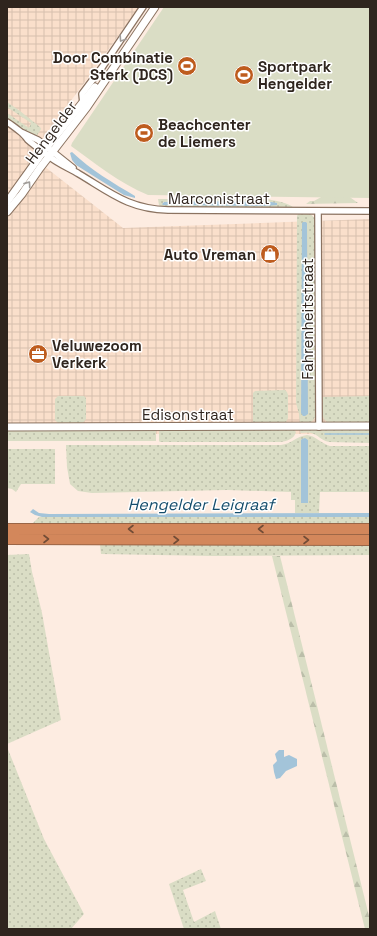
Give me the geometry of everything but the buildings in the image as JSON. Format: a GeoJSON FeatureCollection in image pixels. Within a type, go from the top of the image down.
{"type":"FeatureCollection","features":[{"type":"Feature","properties":{"kind":"highway"},"geometry":{"type":"LineString","coordinates":[[7,529],[370,529]]}},
{"type":"Feature","properties":{"kind":"highway"},"geometry":{"type":"LineString","coordinates":[[7,539],[370,540]]}},
{"type":"Feature","properties":{"kind":"main road","name":"Hengelder"},"geometry":{"type":"LineString","coordinates":[[7,202],[48,151],[109,70],[152,7]]}},
{"type":"Feature","properties":{"kind":"main road","name":"Hengelder"},"geometry":{"type":"LineString","coordinates":[[7,212],[22,194],[48,151],[87,107],[155,7]]}},
{"type":"Feature","properties":{"kind":"main road","name":"Edisonstraat"},"geometry":{"type":"LineString","coordinates":[[7,427],[370,426]]}},
{"type":"Feature","properties":{"kind":"street","name":"Hengelder"},"geometry":{"type":"LineString","coordinates":[[83,103],[82,94],[143,7]]}},
{"type":"Feature","properties":{"kind":"street","name":"Marconistraat"},"geometry":{"type":"LineString","coordinates":[[7,122],[22,133],[38,140],[48,151],[77,173],[116,196],[133,204],[156,209],[370,211]]}},
{"type":"Feature","properties":{"kind":"street","name":"Fahrenheitstraat"},"geometry":{"type":"LineString","coordinates":[[318,211],[319,427]]}},
{"type":"Feature","properties":{"kind":"shaded area"},"geometry":{"type":"Polygon","coordinates":[[[7,7],[139,7],[30,155],[123,228],[370,219],[370,434],[7,434],[7,7]]]}},
{"type":"Feature","properties":{"kind":"green space","name":"Sportpark Hengelder"},"geometry":{"type":"Polygon","coordinates":[[[164,7],[370,7],[370,198],[148,195],[117,179],[71,146],[164,7]]]}},
{"type":"Feature","properties":{"kind":"green space"},"geometry":{"type":"Polygon","coordinates":[[[7,102],[40,127],[41,129],[36,137],[7,118],[7,113],[29,128],[31,123],[7,107],[7,102]]]}},
{"type":"Feature","properties":{"kind":"green space"},"geometry":{"type":"Polygon","coordinates":[[[340,190],[358,203],[306,204],[310,201],[314,201],[340,190]]]}},
{"type":"Feature","properties":{"kind":"green space"},"geometry":{"type":"Polygon","coordinates":[[[158,199],[266,199],[285,203],[294,208],[162,207],[159,205],[158,199]],[[163,202],[163,205],[276,205],[271,202],[163,202]]]}},
{"type":"Feature","properties":{"kind":"green space"},"geometry":{"type":"Polygon","coordinates":[[[299,213],[309,214],[313,216],[316,221],[315,417],[311,422],[300,424],[296,403],[297,216],[299,213]],[[303,222],[301,413],[308,414],[307,223],[303,222]]]}},
{"type":"Feature","properties":{"kind":"green space"},"geometry":{"type":"Polygon","coordinates":[[[285,390],[288,395],[288,418],[286,422],[253,423],[253,393],[255,391],[285,390]]]}},
{"type":"Feature","properties":{"kind":"green space"},"geometry":{"type":"Polygon","coordinates":[[[58,396],[84,396],[86,398],[86,419],[82,424],[59,424],[55,420],[55,399],[58,396]]]}},
{"type":"Feature","properties":{"kind":"green space"},"geometry":{"type":"Polygon","coordinates":[[[370,396],[370,423],[330,423],[324,419],[322,412],[323,397],[370,396]]]}},
{"type":"Feature","properties":{"kind":"green space"},"geometry":{"type":"Polygon","coordinates":[[[7,429],[156,430],[156,441],[7,441],[7,429]]]}},
{"type":"Feature","properties":{"kind":"green space"},"geometry":{"type":"Polygon","coordinates":[[[293,429],[296,432],[294,436],[281,442],[159,441],[159,430],[293,429]]]}},
{"type":"Feature","properties":{"kind":"green space"},"geometry":{"type":"Polygon","coordinates":[[[302,429],[370,429],[370,443],[329,442],[314,434],[306,432],[301,433],[300,431],[302,429]]]}},
{"type":"Feature","properties":{"kind":"green space"},"geometry":{"type":"Polygon","coordinates":[[[307,435],[330,446],[370,446],[370,492],[320,492],[319,513],[295,513],[295,500],[291,500],[291,492],[227,490],[92,493],[78,491],[70,484],[67,467],[66,445],[281,445],[307,435]]]}},
{"type":"Feature","properties":{"kind":"green space"},"geometry":{"type":"Polygon","coordinates":[[[7,449],[55,449],[55,484],[21,484],[16,492],[7,488],[7,449]]]}},
{"type":"Feature","properties":{"kind":"green space"},"geometry":{"type":"Polygon","coordinates":[[[39,517],[370,517],[370,524],[32,524],[39,517]]]}},
{"type":"Feature","properties":{"kind":"green space"},"geometry":{"type":"Polygon","coordinates":[[[370,544],[370,555],[213,556],[101,554],[100,545],[370,544]]]}},
{"type":"Feature","properties":{"kind":"green space"},"geometry":{"type":"Polygon","coordinates":[[[29,554],[42,613],[61,720],[7,744],[7,555],[29,554]]]}},
{"type":"Feature","properties":{"kind":"green space"},"geometry":{"type":"Polygon","coordinates":[[[272,556],[280,556],[370,920],[370,929],[365,929],[272,556]]]}},
{"type":"Feature","properties":{"kind":"green space"},"geometry":{"type":"Polygon","coordinates":[[[7,747],[44,839],[84,914],[71,929],[7,929],[7,747]]]}},
{"type":"Feature","properties":{"kind":"green space"},"geometry":{"type":"Polygon","coordinates":[[[201,869],[206,881],[183,890],[194,922],[215,911],[221,929],[184,929],[169,884],[201,869]]]}},
{"type":"Feature","properties":{"kind":"water"},"geometry":{"type":"Polygon","coordinates":[[[72,152],[94,170],[135,196],[135,198],[124,195],[76,165],[72,160],[70,153],[72,152]]]}},
{"type":"Feature","properties":{"kind":"water"},"geometry":{"type":"Polygon","coordinates":[[[164,202],[271,202],[277,203],[277,205],[162,204],[164,202]]]}},
{"type":"Feature","properties":{"kind":"water"},"geometry":{"type":"Polygon","coordinates":[[[303,222],[307,223],[308,414],[305,416],[301,413],[303,222]]]}},
{"type":"Feature","properties":{"kind":"water"},"geometry":{"type":"Polygon","coordinates":[[[305,438],[308,440],[308,503],[301,503],[301,440],[305,438]]]}},
{"type":"Feature","properties":{"kind":"water"},"geometry":{"type":"Polygon","coordinates":[[[33,509],[39,513],[49,514],[370,513],[370,517],[42,517],[30,512],[33,509]]]}},
{"type":"Feature","properties":{"kind":"water"},"geometry":{"type":"Polygon","coordinates":[[[279,750],[284,750],[284,757],[289,755],[297,759],[297,766],[286,771],[280,778],[276,779],[273,765],[277,761],[275,754],[279,750]]]}},
{"type":"Feature","properties":{"kind":"waterway"},"geometry":{"type":"LineString","coordinates":[[325,434],[370,434]]}},
{"type":"Feature","properties":{"kind":"place","name":"Door Combinatie Sterk (DCS)"},"geometry":{"type":"Point","coordinates":[187,66]}},
{"type":"Feature","properties":{"kind":"place","name":"Sportpark Hengelder"},"geometry":{"type":"Point","coordinates":[244,75]}},
{"type":"Feature","properties":{"kind":"place","name":"Beachcenter de Liemers"},"geometry":{"type":"Point","coordinates":[144,133]}},
{"type":"Feature","properties":{"kind":"place","name":"Auto Vreman"},"geometry":{"type":"Point","coordinates":[270,254]}},
{"type":"Feature","properties":{"kind":"place","name":"Veluwezoom Verkerk"},"geometry":{"type":"Point","coordinates":[38,354]}},
{"type":"Feature","properties":{"kind":"water label","name":"Hengelder Leigraaf"},"geometry":{"type":"Point","coordinates":[201,504]}}]}
